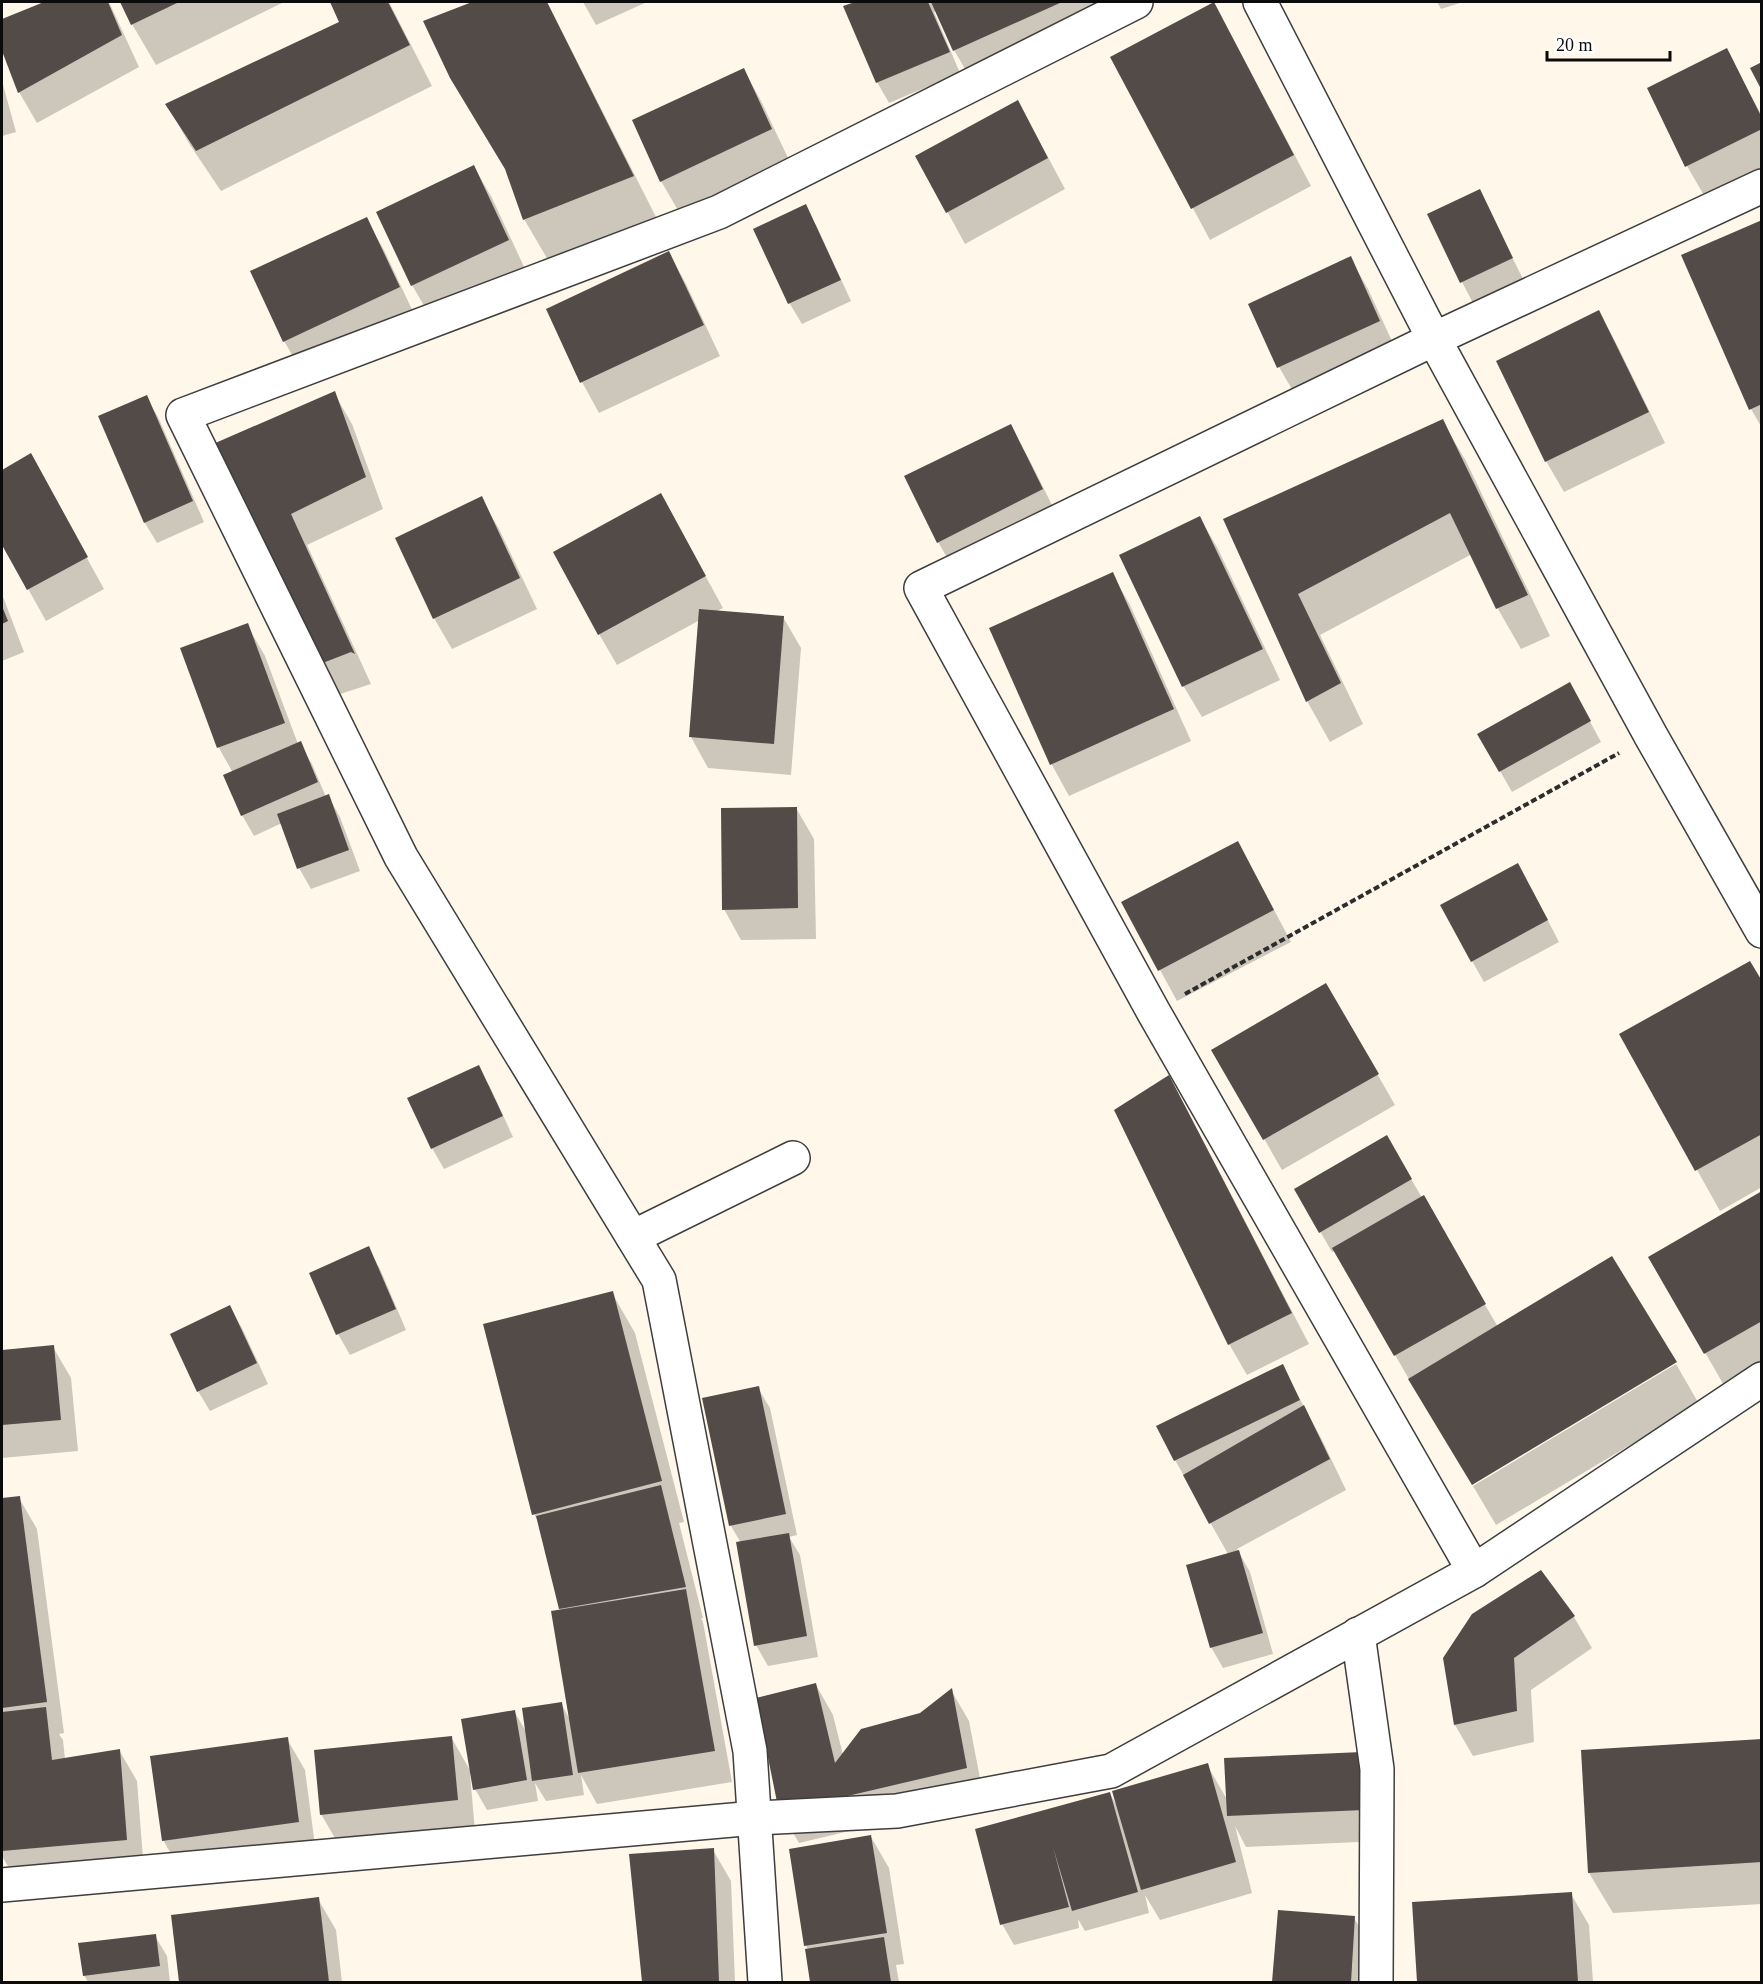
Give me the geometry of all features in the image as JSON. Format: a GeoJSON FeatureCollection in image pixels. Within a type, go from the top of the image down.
{"type":"FeatureCollection","features":[{"type":"Feature","properties":{"kind":"street"},"geometry":{"type":"LineString","coordinates":[[765,1983],[750,1751],[659,1280],[401,857],[183,415],[719,212],[1136,2]]}},
{"type":"Feature","properties":{"kind":"street"},"geometry":{"type":"LineString","coordinates":[[1260,2],[1434,339],[1651,736],[1761,931]]}},
{"type":"Feature","properties":{"kind":"street"},"geometry":{"type":"LineString","coordinates":[[1474,1571],[1154,1011],[921,588],[1434,339],[1761,186]]}},
{"type":"Feature","properties":{"kind":"street"},"geometry":{"type":"LineString","coordinates":[[633,1237],[793,1158]]}},
{"type":"Feature","properties":{"kind":"street"},"geometry":{"type":"LineString","coordinates":[[2,1885],[755,1818],[897,1811],[1111,1771],[1474,1571],[1761,1379]]}},
{"type":"Feature","properties":{"kind":"street"},"geometry":{"type":"LineString","coordinates":[[1359,1634],[1377,1769],[1376,1983]]}},
{"type":"Feature","properties":{"kind":"path"},"geometry":{"type":"LineString","coordinates":[[1154,1011],[1651,736]]}},
{"type":"Feature","properties":{"kind":"building"},"geometry":{"type":"Polygon","coordinates":[[[44,2],[108,2],[122,35],[18,93],[2,51],[2,19],[44,2]]]}},
{"type":"Feature","properties":{"kind":"building"},"geometry":{"type":"Polygon","coordinates":[[[120,2],[179,2],[131,25],[120,2]]]}},
{"type":"Feature","properties":{"kind":"building"},"geometry":{"type":"Polygon","coordinates":[[[330,2],[388,2],[410,45],[196,151],[165,104],[339,22],[330,2]]]}},
{"type":"Feature","properties":{"kind":"building"},"geometry":{"type":"Polygon","coordinates":[[[472,2],[547,2],[634,176],[523,220],[505,169],[450,78],[423,21],[472,2]]]}},
{"type":"Feature","properties":{"kind":"building"},"geometry":{"type":"Polygon","coordinates":[[[855,2],[928,2],[950,52],[876,83],[843,6],[855,2]]]}},
{"type":"Feature","properties":{"kind":"building"},"geometry":{"type":"Polygon","coordinates":[[[931,2],[1062,2],[953,51],[931,2]]]}},
{"type":"Feature","properties":{"kind":"building"},"geometry":{"type":"Polygon","coordinates":[[[1214,2],[1294,155],[1191,209],[1110,57],[1214,2]]]}},
{"type":"Feature","properties":{"kind":"building"},"geometry":{"type":"Polygon","coordinates":[[[1727,48],[1762,118],[1762,129],[1685,167],[1647,88],[1727,48]]]}},
{"type":"Feature","properties":{"kind":"building"},"geometry":{"type":"Polygon","coordinates":[[[1762,62],[1762,91],[1750,68],[1762,62]]]}},
{"type":"Feature","properties":{"kind":"building"},"geometry":{"type":"Polygon","coordinates":[[[744,68],[772,129],[660,182],[632,120],[744,68]]]}},
{"type":"Feature","properties":{"kind":"building"},"geometry":{"type":"Polygon","coordinates":[[[1018,100],[1048,158],[946,213],[915,156],[1018,100]]]}},
{"type":"Feature","properties":{"kind":"building"},"geometry":{"type":"Polygon","coordinates":[[[474,165],[509,240],[411,286],[376,212],[474,165]]]}},
{"type":"Feature","properties":{"kind":"building"},"geometry":{"type":"Polygon","coordinates":[[[1480,189],[1513,258],[1460,283],[1427,214],[1480,189]]]}},
{"type":"Feature","properties":{"kind":"building"},"geometry":{"type":"Polygon","coordinates":[[[806,204],[841,280],[788,304],[753,229],[806,204]]]}},
{"type":"Feature","properties":{"kind":"building"},"geometry":{"type":"Polygon","coordinates":[[[367,217],[400,287],[283,342],[250,271],[367,217]]]}},
{"type":"Feature","properties":{"kind":"building"},"geometry":{"type":"Polygon","coordinates":[[[1762,220],[1762,404],[1749,410],[1681,255],[1762,220]]]}},
{"type":"Feature","properties":{"kind":"building"},"geometry":{"type":"Polygon","coordinates":[[[669,251],[704,325],[580,383],[546,309],[669,251]]]}},
{"type":"Feature","properties":{"kind":"building"},"geometry":{"type":"Polygon","coordinates":[[[1351,256],[1380,321],[1277,368],[1248,304],[1351,256]]]}},
{"type":"Feature","properties":{"kind":"building"},"geometry":{"type":"Polygon","coordinates":[[[1599,310],[1649,412],[1545,462],[1496,361],[1599,310]]]}},
{"type":"Feature","properties":{"kind":"building"},"geometry":{"type":"Polygon","coordinates":[[[335,391],[366,477],[291,514],[355,654],[351,652],[315,666],[213,444],[335,391]]]}},
{"type":"Feature","properties":{"kind":"building"},"geometry":{"type":"Polygon","coordinates":[[[147,395],[193,501],[144,523],[98,416],[147,395]]]}},
{"type":"Feature","properties":{"kind":"building"},"geometry":{"type":"Polygon","coordinates":[[[1443,419],[1528,595],[1496,609],[1450,513],[1298,594],[1341,683],[1306,702],[1223,519],[1443,419]]]}},
{"type":"Feature","properties":{"kind":"building"},"geometry":{"type":"Polygon","coordinates":[[[1011,424],[1043,489],[937,543],[904,476],[1011,424]]]}},
{"type":"Feature","properties":{"kind":"building"},"geometry":{"type":"Polygon","coordinates":[[[31,453],[88,557],[27,590],[2,545],[2,470],[31,453]]]}},
{"type":"Feature","properties":{"kind":"building"},"geometry":{"type":"Polygon","coordinates":[[[661,493],[706,576],[598,635],[553,552],[661,493]]]}},
{"type":"Feature","properties":{"kind":"building"},"geometry":{"type":"Polygon","coordinates":[[[482,496],[520,578],[433,619],[395,538],[482,496]]]}},
{"type":"Feature","properties":{"kind":"building"},"geometry":{"type":"Polygon","coordinates":[[[1200,516],[1263,649],[1182,687],[1119,555],[1200,516]]]}},
{"type":"Feature","properties":{"kind":"building"},"geometry":{"type":"Polygon","coordinates":[[[1113,572],[1174,709],[1050,765],[989,628],[1113,572]]]}},
{"type":"Feature","properties":{"kind":"building"},"geometry":{"type":"Polygon","coordinates":[[[2,606],[8,621],[2,624],[2,606]]]}},
{"type":"Feature","properties":{"kind":"building"},"geometry":{"type":"Polygon","coordinates":[[[699,609],[784,616],[774,744],[689,737],[699,609]]]}},
{"type":"Feature","properties":{"kind":"building"},"geometry":{"type":"Polygon","coordinates":[[[248,623],[285,723],[217,748],[180,648],[248,623]]]}},
{"type":"Feature","properties":{"kind":"building"},"geometry":{"type":"Polygon","coordinates":[[[1570,682],[1591,721],[1499,772],[1477,734],[1570,682]]]}},
{"type":"Feature","properties":{"kind":"building"},"geometry":{"type":"Polygon","coordinates":[[[301,741],[318,782],[241,816],[223,775],[301,741]]]}},
{"type":"Feature","properties":{"kind":"building"},"geometry":{"type":"Polygon","coordinates":[[[329,794],[349,850],[297,869],[277,814],[329,794]]]}},
{"type":"Feature","properties":{"kind":"building"},"geometry":{"type":"Polygon","coordinates":[[[797,807],[798,908],[722,910],[721,808],[797,807]]]}},
{"type":"Feature","properties":{"kind":"building"},"geometry":{"type":"Polygon","coordinates":[[[1238,841],[1274,910],[1158,971],[1121,902],[1238,841]]]}},
{"type":"Feature","properties":{"kind":"building"},"geometry":{"type":"Polygon","coordinates":[[[1518,863],[1548,920],[1471,962],[1440,905],[1518,863]]]}},
{"type":"Feature","properties":{"kind":"building"},"geometry":{"type":"Polygon","coordinates":[[[1750,961],[1762,981],[1762,1134],[1695,1171],[1619,1034],[1750,961]]]}},
{"type":"Feature","properties":{"kind":"building"},"geometry":{"type":"Polygon","coordinates":[[[1326,983],[1379,1074],[1263,1140],[1211,1050],[1326,983]]]}},
{"type":"Feature","properties":{"kind":"building"},"geometry":{"type":"Polygon","coordinates":[[[479,1065],[503,1116],[431,1149],[407,1098],[479,1065]]]}},
{"type":"Feature","properties":{"kind":"building"},"geometry":{"type":"Polygon","coordinates":[[[1169,1075],[1292,1313],[1228,1345],[1114,1110],[1169,1075]]]}},
{"type":"Feature","properties":{"kind":"building"},"geometry":{"type":"Polygon","coordinates":[[[1387,1135],[1412,1179],[1319,1233],[1294,1189],[1387,1135]]]}},
{"type":"Feature","properties":{"kind":"building"},"geometry":{"type":"Polygon","coordinates":[[[1762,1191],[1762,1321],[1704,1354],[1648,1257],[1762,1191]]]}},
{"type":"Feature","properties":{"kind":"building"},"geometry":{"type":"Polygon","coordinates":[[[1424,1195],[1486,1304],[1394,1356],[1332,1248],[1424,1195]]]}},
{"type":"Feature","properties":{"kind":"building"},"geometry":{"type":"Polygon","coordinates":[[[369,1246],[396,1309],[336,1335],[309,1273],[369,1246]]]}},
{"type":"Feature","properties":{"kind":"building"},"geometry":{"type":"Polygon","coordinates":[[[1612,1256],[1677,1362],[1472,1485],[1408,1379],[1612,1256]]]}},
{"type":"Feature","properties":{"kind":"building"},"geometry":{"type":"Polygon","coordinates":[[[613,1291],[662,1481],[532,1515],[483,1324],[613,1291]]]}},
{"type":"Feature","properties":{"kind":"building"},"geometry":{"type":"Polygon","coordinates":[[[230,1305],[257,1363],[197,1392],[170,1334],[230,1305]]]}},
{"type":"Feature","properties":{"kind":"building"},"geometry":{"type":"Polygon","coordinates":[[[54,1345],[61,1420],[2,1425],[2,1350],[54,1345]]]}},
{"type":"Feature","properties":{"kind":"building"},"geometry":{"type":"Polygon","coordinates":[[[1283,1364],[1300,1400],[1174,1461],[1156,1426],[1283,1364]]]}},
{"type":"Feature","properties":{"kind":"building"},"geometry":{"type":"Polygon","coordinates":[[[759,1386],[786,1514],[729,1526],[702,1398],[759,1386]]]}},
{"type":"Feature","properties":{"kind":"building"},"geometry":{"type":"Polygon","coordinates":[[[1304,1405],[1330,1459],[1209,1524],[1183,1475],[1304,1405]]]}},
{"type":"Feature","properties":{"kind":"building"},"geometry":{"type":"Polygon","coordinates":[[[661,1485],[686,1587],[559,1609],[536,1516],[661,1485]]]}},
{"type":"Feature","properties":{"kind":"building"},"geometry":{"type":"Polygon","coordinates":[[[20,1496],[47,1702],[2,1708],[2,1498],[20,1496]]]}},
{"type":"Feature","properties":{"kind":"building"},"geometry":{"type":"Polygon","coordinates":[[[789,1533],[807,1636],[754,1646],[736,1542],[789,1533]]]}},
{"type":"Feature","properties":{"kind":"building"},"geometry":{"type":"Polygon","coordinates":[[[1239,1550],[1263,1633],[1210,1648],[1186,1565],[1239,1550]]]}},
{"type":"Feature","properties":{"kind":"building"},"geometry":{"type":"Polygon","coordinates":[[[1541,1570],[1575,1616],[1514,1658],[1517,1711],[1454,1725],[1443,1658],[1472,1614],[1541,1570]]]}},
{"type":"Feature","properties":{"kind":"building"},"geometry":{"type":"Polygon","coordinates":[[[686,1589],[715,1751],[578,1773],[551,1611],[686,1589]]]}},
{"type":"Feature","properties":{"kind":"building"},"geometry":{"type":"Polygon","coordinates":[[[816,1683],[835,1763],[861,1729],[920,1713],[952,1688],[967,1768],[779,1812],[756,1698],[816,1683]]]}},
{"type":"Feature","properties":{"kind":"building"},"geometry":{"type":"Polygon","coordinates":[[[562,1702],[573,1775],[532,1781],[522,1708],[562,1702]]]}},
{"type":"Feature","properties":{"kind":"building"},"geometry":{"type":"Polygon","coordinates":[[[46,1707],[52,1760],[120,1749],[127,1840],[2,1851],[2,1712],[46,1707]]]}},
{"type":"Feature","properties":{"kind":"building"},"geometry":{"type":"Polygon","coordinates":[[[515,1710],[527,1780],[473,1790],[461,1719],[515,1710]]]}},
{"type":"Feature","properties":{"kind":"building"},"geometry":{"type":"Polygon","coordinates":[[[452,1736],[458,1800],[320,1815],[314,1750],[452,1736]]]}},
{"type":"Feature","properties":{"kind":"building"},"geometry":{"type":"Polygon","coordinates":[[[288,1737],[299,1822],[162,1841],[150,1756],[288,1737]]]}},
{"type":"Feature","properties":{"kind":"building"},"geometry":{"type":"Polygon","coordinates":[[[1762,1739],[1762,1862],[1588,1873],[1581,1750],[1762,1739]]]}},
{"type":"Feature","properties":{"kind":"building"},"geometry":{"type":"Polygon","coordinates":[[[1362,1752],[1364,1810],[1227,1816],[1224,1758],[1362,1752]]]}},
{"type":"Feature","properties":{"kind":"building"},"geometry":{"type":"Polygon","coordinates":[[[1208,1763],[1236,1862],[1141,1890],[1112,1791],[1208,1763]]]}},
{"type":"Feature","properties":{"kind":"building"},"geometry":{"type":"Polygon","coordinates":[[[1110,1792],[1138,1892],[1072,1911],[1053,1847],[1069,1907],[1000,1925],[975,1829],[1110,1792]]]}},
{"type":"Feature","properties":{"kind":"building"},"geometry":{"type":"Polygon","coordinates":[[[871,1835],[887,1933],[804,1946],[789,1849],[871,1835]]]}},
{"type":"Feature","properties":{"kind":"building"},"geometry":{"type":"Polygon","coordinates":[[[714,1848],[719,1982],[642,1982],[629,1854],[714,1848]]]}},
{"type":"Feature","properties":{"kind":"building"},"geometry":{"type":"Polygon","coordinates":[[[1572,1892],[1578,1982],[1417,1982],[1412,1902],[1572,1892]]]}},
{"type":"Feature","properties":{"kind":"building"},"geometry":{"type":"Polygon","coordinates":[[[319,1897],[329,1982],[179,1982],[171,1915],[319,1897]]]}},
{"type":"Feature","properties":{"kind":"building"},"geometry":{"type":"Polygon","coordinates":[[[1278,1910],[1355,1916],[1351,1982],[1272,1982],[1278,1910]]]}},
{"type":"Feature","properties":{"kind":"building"},"geometry":{"type":"Polygon","coordinates":[[[156,1934],[160,1966],[83,1976],[78,1943],[156,1934]]]}},
{"type":"Feature","properties":{"kind":"building"},"geometry":{"type":"Polygon","coordinates":[[[884,1937],[891,1982],[810,1982],[805,1949],[884,1937]]]}}]}
